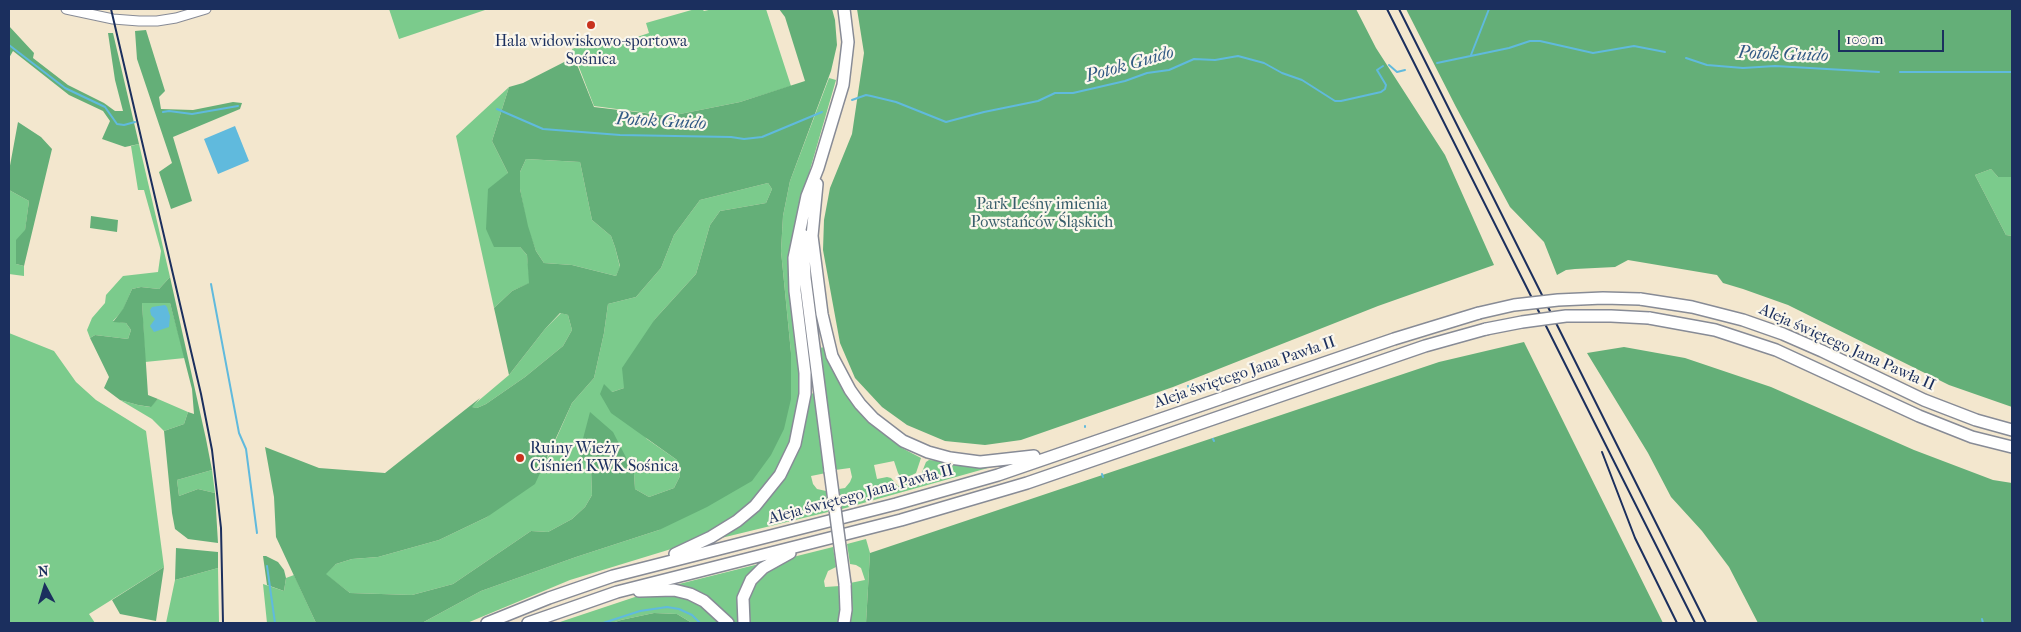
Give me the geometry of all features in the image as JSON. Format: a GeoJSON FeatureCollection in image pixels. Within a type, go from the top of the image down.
{"type":"FeatureCollection","features":[{"type":"Feature","properties":{"kind":"main road"},"geometry":{"type":"LineString","coordinates":[[651,565],[711,537],[737,521],[768,492],[790,457],[799,431],[805,394],[794,274],[796,244],[807,196],[838,104],[846,70],[848,36],[844,9]]}},
{"type":"Feature","properties":{"kind":"main road"},"geometry":{"type":"LineString","coordinates":[[818,168],[812,236],[822,314],[832,356],[850,390],[860,404],[873,418],[903,441],[917,449],[950,458],[995,462],[1075,449]]}},
{"type":"Feature","properties":{"kind":"main road"},"geometry":{"type":"LineString","coordinates":[[803,219],[805,278],[845,584],[846,610],[844,623]]}},
{"type":"Feature","properties":{"kind":"main road","name":"Aleja świętego Jana Pawła II"},"geometry":{"type":"LineString","coordinates":[[487,623],[579,587],[651,565],[914,499],[998,475],[1394,339],[1479,313],[1514,305],[1602,298],[1640,300],[1701,309],[1751,322],[1814,348],[1924,400],[1976,420],[2012,430]]}},
{"type":"Feature","properties":{"kind":"main road","name":"Aleja świętego Jana Pawła II"},"geometry":{"type":"LineString","coordinates":[[528,623],[617,592],[901,520],[1027,483],[1425,346],[1486,329],[1566,316],[1649,318],[1715,330],[1769,347],[1919,416],[1972,437],[2012,448]]}},
{"type":"Feature","properties":{"kind":"main road"},"geometry":{"type":"LineString","coordinates":[[744,623],[743,598],[747,587],[756,574],[780,557],[827,538]]}},
{"type":"Feature","properties":{"kind":"main road"},"geometry":{"type":"LineString","coordinates":[[617,592],[674,590],[690,594],[704,601],[728,623]]}},
{"type":"Feature","properties":{"kind":"street"},"geometry":{"type":"LineString","coordinates":[[66,9],[139,22],[176,18],[206,9]]}},
{"type":"Feature","properties":{"kind":"green space"},"geometry":{"type":"Polygon","coordinates":[[[389,9],[488,9],[399,39],[389,9]]]}},
{"type":"Feature","properties":{"kind":"green space"},"geometry":{"type":"Polygon","coordinates":[[[695,9],[702,9],[704,11],[713,9],[766,9],[791,86],[740,102],[670,116],[594,106],[572,49],[601,39],[604,48],[649,33],[646,23],[695,9]]]}},
{"type":"Feature","properties":{"kind":"green space"},"geometry":{"type":"Polygon","coordinates":[[[779,9],[832,9],[837,45],[831,71],[790,181],[783,216],[781,251],[791,353],[791,399],[784,429],[771,455],[752,481],[707,507],[659,530],[481,591],[422,623],[316,623],[276,537],[274,497],[265,447],[319,468],[385,473],[480,398],[472,407],[477,408],[486,404],[525,377],[563,346],[572,330],[568,315],[560,313],[509,375],[494,308],[512,291],[529,283],[527,255],[520,247],[494,247],[486,229],[488,189],[508,173],[492,141],[509,87],[523,83],[574,57],[594,107],[670,116],[740,102],[805,81],[785,17],[779,9]],[[526,159],[520,172],[520,189],[536,251],[544,263],[572,265],[616,276],[620,266],[615,247],[611,236],[592,220],[580,162],[526,159]],[[768,183],[700,200],[674,235],[661,268],[636,297],[608,304],[594,378],[572,403],[535,484],[487,517],[439,540],[378,557],[352,559],[336,564],[326,574],[350,593],[412,595],[453,584],[531,531],[548,532],[572,519],[585,507],[592,495],[591,470],[579,454],[590,412],[613,432],[634,473],[635,489],[649,497],[674,488],[680,476],[677,460],[611,413],[600,394],[604,384],[612,392],[624,388],[622,368],[655,319],[696,274],[710,225],[720,211],[766,203],[772,189],[768,183]]]}},
{"type":"Feature","properties":{"kind":"green space","name":"Park Leśny imienia Powstańców Śląskich"},"geometry":{"type":"Polygon","coordinates":[[[857,9],[1356,9],[1376,48],[1445,155],[1494,265],[1378,306],[1173,387],[1021,440],[985,445],[945,441],[907,425],[882,407],[855,378],[840,343],[823,250],[824,220],[830,188],[852,134],[864,53],[857,9]]]}},
{"type":"Feature","properties":{"kind":"green space"},"geometry":{"type":"Polygon","coordinates":[[[1406,9],[2012,9],[2012,177],[1998,177],[1991,169],[1975,175],[2006,235],[2012,236],[2012,407],[1949,385],[1788,305],[1723,283],[1717,275],[1628,260],[1615,267],[1566,270],[1557,275],[1544,242],[1510,207],[1406,9]]]}},
{"type":"Feature","properties":{"kind":"green space"},"geometry":{"type":"Polygon","coordinates":[[[9,26],[34,53],[33,58],[68,85],[104,103],[115,111],[123,111],[115,80],[108,33],[113,33],[139,144],[125,147],[102,139],[110,121],[103,111],[69,95],[13,51],[9,58],[9,26]]]}},
{"type":"Feature","properties":{"kind":"green space"},"geometry":{"type":"Polygon","coordinates":[[[146,30],[165,91],[159,97],[161,109],[193,110],[233,102],[242,103],[240,109],[173,137],[192,201],[171,209],[159,172],[172,163],[137,59],[135,31],[146,30]]]}},
{"type":"Feature","properties":{"kind":"green space"},"geometry":{"type":"Polygon","coordinates":[[[829,78],[836,80],[794,228],[800,410],[785,459],[758,498],[724,525],[681,546],[570,580],[467,623],[422,623],[481,591],[659,530],[791,353],[781,251],[783,216],[790,181],[829,78]]]}},
{"type":"Feature","properties":{"kind":"green space"},"geometry":{"type":"Polygon","coordinates":[[[509,87],[492,141],[508,173],[494,247],[520,247],[527,255],[530,283],[512,291],[494,308],[456,136],[509,87]]]}},
{"type":"Feature","properties":{"kind":"green space"},"geometry":{"type":"Polygon","coordinates":[[[18,122],[41,137],[52,149],[24,266],[16,264],[16,240],[25,230],[29,201],[9,190],[9,171],[18,122]]]}},
{"type":"Feature","properties":{"kind":"green space"},"geometry":{"type":"Polygon","coordinates":[[[139,144],[170,277],[159,289],[141,287],[132,289],[123,310],[113,321],[126,323],[131,330],[128,339],[95,335],[90,338],[87,330],[92,318],[105,303],[106,295],[123,276],[158,272],[161,251],[144,190],[138,190],[131,146],[139,144]]]}},
{"type":"Feature","properties":{"kind":"green space"},"geometry":{"type":"Polygon","coordinates":[[[526,159],[580,162],[592,220],[611,236],[615,247],[620,267],[616,276],[572,265],[544,263],[536,251],[527,226],[520,189],[520,172],[526,159]]]}},
{"type":"Feature","properties":{"kind":"green space"},"geometry":{"type":"Polygon","coordinates":[[[1991,169],[1998,177],[2012,177],[2012,236],[2006,235],[1975,175],[1991,169]]]}},
{"type":"Feature","properties":{"kind":"green space"},"geometry":{"type":"Polygon","coordinates":[[[768,183],[772,189],[766,203],[720,211],[710,225],[696,274],[655,319],[624,388],[612,392],[647,439],[677,460],[680,476],[674,488],[649,497],[635,489],[634,473],[591,470],[592,495],[585,507],[572,519],[548,532],[531,531],[453,584],[412,595],[350,593],[325,574],[336,564],[352,559],[378,557],[439,540],[487,517],[548,457],[572,403],[594,378],[608,304],[636,297],[661,268],[674,235],[700,200],[768,183]]]}},
{"type":"Feature","properties":{"kind":"green space"},"geometry":{"type":"Polygon","coordinates":[[[9,190],[29,201],[25,231],[16,264],[24,266],[24,276],[9,274],[9,190]]]}},
{"type":"Feature","properties":{"kind":"green space"},"geometry":{"type":"Polygon","coordinates":[[[91,216],[118,220],[117,232],[90,228],[91,216]]]}},
{"type":"Feature","properties":{"kind":"green space"},"geometry":{"type":"Polygon","coordinates":[[[170,277],[212,470],[177,480],[179,496],[198,489],[215,493],[218,543],[188,539],[175,529],[164,431],[184,424],[188,412],[194,414],[192,389],[170,303],[142,303],[148,395],[158,399],[151,407],[120,400],[104,388],[109,377],[90,338],[95,335],[128,339],[131,330],[126,323],[113,322],[123,309],[132,289],[141,287],[159,289],[170,277]]]}},
{"type":"Feature","properties":{"kind":"green space"},"geometry":{"type":"Polygon","coordinates":[[[142,303],[170,303],[185,358],[145,362],[142,303]]]}},
{"type":"Feature","properties":{"kind":"green space"},"geometry":{"type":"Polygon","coordinates":[[[561,313],[568,315],[572,330],[563,346],[525,377],[486,404],[477,408],[471,407],[509,375],[545,329],[561,313]]]}},
{"type":"Feature","properties":{"kind":"green space"},"geometry":{"type":"Polygon","coordinates":[[[9,333],[54,351],[76,382],[96,400],[146,431],[164,567],[89,614],[95,623],[9,623],[9,333]]]}},
{"type":"Feature","properties":{"kind":"green space"},"geometry":{"type":"Polygon","coordinates":[[[1524,342],[1663,623],[866,623],[870,553],[1439,362],[1524,342]]]}},
{"type":"Feature","properties":{"kind":"green space"},"geometry":{"type":"Polygon","coordinates":[[[825,347],[894,441],[902,448],[921,458],[916,473],[906,478],[900,476],[894,461],[874,465],[877,479],[891,478],[898,486],[913,482],[920,477],[926,462],[929,460],[995,466],[842,509],[839,489],[845,488],[852,477],[850,468],[835,470],[819,348],[825,347]]]}},
{"type":"Feature","properties":{"kind":"green space"},"geometry":{"type":"Polygon","coordinates":[[[1624,347],[1685,358],[1771,387],[1914,450],[1993,480],[2012,483],[2012,623],[1758,623],[1729,567],[1702,531],[1671,497],[1648,453],[1587,353],[1624,347]]]}},
{"type":"Feature","properties":{"kind":"green space"},"geometry":{"type":"Polygon","coordinates":[[[815,393],[826,473],[811,476],[813,484],[817,489],[826,491],[828,512],[713,540],[730,530],[799,444],[804,429],[809,394],[815,393]]]}},
{"type":"Feature","properties":{"kind":"green space"},"geometry":{"type":"Polygon","coordinates":[[[158,399],[188,412],[184,424],[164,431],[152,419],[120,400],[150,407],[158,399]]]}},
{"type":"Feature","properties":{"kind":"green space"},"geometry":{"type":"Polygon","coordinates":[[[212,470],[215,493],[198,489],[179,496],[177,480],[212,470]]]}},
{"type":"Feature","properties":{"kind":"green space"},"geometry":{"type":"Polygon","coordinates":[[[866,539],[870,553],[866,623],[849,623],[851,605],[850,583],[865,580],[861,568],[850,564],[847,544],[866,539]]]}},
{"type":"Feature","properties":{"kind":"green space"},"geometry":{"type":"Polygon","coordinates":[[[833,547],[836,567],[828,571],[824,581],[825,587],[840,586],[841,606],[838,623],[749,623],[746,608],[752,586],[763,573],[789,558],[833,547]]]}},
{"type":"Feature","properties":{"kind":"green space"},"geometry":{"type":"Polygon","coordinates":[[[176,548],[218,552],[218,568],[175,580],[176,548]]]}},
{"type":"Feature","properties":{"kind":"green space"},"geometry":{"type":"Polygon","coordinates":[[[263,556],[278,562],[284,570],[286,578],[284,591],[267,585],[263,556]]]}},
{"type":"Feature","properties":{"kind":"green space"},"geometry":{"type":"Polygon","coordinates":[[[759,564],[738,600],[740,623],[734,623],[721,611],[675,585],[759,564]]]}},
{"type":"Feature","properties":{"kind":"green space"},"geometry":{"type":"Polygon","coordinates":[[[164,567],[156,621],[120,614],[112,600],[164,567]]]}},
{"type":"Feature","properties":{"kind":"green space"},"geometry":{"type":"Polygon","coordinates":[[[218,568],[219,623],[166,623],[175,580],[218,568]]]}},
{"type":"Feature","properties":{"kind":"green space"},"geometry":{"type":"Polygon","coordinates":[[[294,575],[316,623],[267,623],[263,584],[284,591],[286,578],[294,575]]]}},
{"type":"Feature","properties":{"kind":"green space"},"geometry":{"type":"Polygon","coordinates":[[[654,594],[683,596],[700,605],[722,623],[692,623],[677,614],[654,613],[612,623],[557,623],[635,597],[654,594]]]}},
{"type":"Feature","properties":{"kind":"green space"},"geometry":{"type":"Polygon","coordinates":[[[654,613],[677,614],[692,623],[612,623],[621,620],[654,613]]]}},
{"type":"Feature","properties":{"kind":"water"},"geometry":{"type":"Polygon","coordinates":[[[235,126],[249,161],[218,174],[204,139],[235,126]]]}},
{"type":"Feature","properties":{"kind":"water"},"geometry":{"type":"Polygon","coordinates":[[[165,305],[170,316],[169,327],[154,332],[150,326],[155,319],[151,315],[150,310],[152,307],[165,305]]]}},
{"type":"Feature","properties":{"kind":"waterway"},"geometry":{"type":"LineString","coordinates":[[1471,55],[1489,9]]}},
{"type":"Feature","properties":{"kind":"waterway","name":"Potok Guido"},"geometry":{"type":"LineString","coordinates":[[1437,63],[1509,48],[1530,41],[1540,41],[1593,53],[1634,46],[1665,52]]}},
{"type":"Feature","properties":{"kind":"waterway","name":"Potok Guido"},"geometry":{"type":"LineString","coordinates":[[9,45],[65,88],[105,107],[117,124],[124,125],[135,122]]}},
{"type":"Feature","properties":{"kind":"waterway","name":"Potok Guido"},"geometry":{"type":"LineString","coordinates":[[852,100],[866,95],[871,96],[896,102],[946,122],[1038,101],[1055,93],[1073,93],[1125,81],[1147,73],[1169,70],[1194,59],[1215,60],[1238,56],[1264,63],[1282,73],[1302,80],[1335,101],[1341,101],[1381,92],[1385,89],[1386,85],[1377,70],[1383,66]]}},
{"type":"Feature","properties":{"kind":"waterway","name":"Potok Guido"},"geometry":{"type":"LineString","coordinates":[[1686,58],[1707,65],[1743,68],[1775,66],[1879,72]]}},
{"type":"Feature","properties":{"kind":"waterway","name":"Potok Guido"},"geometry":{"type":"LineString","coordinates":[[1389,65],[1397,72],[1405,70]]}},
{"type":"Feature","properties":{"kind":"waterway","name":"Potok Guido"},"geometry":{"type":"LineString","coordinates":[[1900,72],[2012,72]]}},
{"type":"Feature","properties":{"kind":"waterway","name":"Potok Guido"},"geometry":{"type":"LineString","coordinates":[[163,112],[192,114],[238,106]]}},
{"type":"Feature","properties":{"kind":"waterway","name":"Potok Guido"},"geometry":{"type":"LineString","coordinates":[[497,109],[543,129],[620,135],[731,137],[744,139],[762,137],[822,112]]}},
{"type":"Feature","properties":{"kind":"waterway"},"geometry":{"type":"LineString","coordinates":[[211,284],[239,433],[246,449],[257,533]]}},
{"type":"Feature","properties":{"kind":"waterway"},"geometry":{"type":"LineString","coordinates":[[267,566],[275,623]]}},
{"type":"Feature","properties":{"kind":"waterway"},"geometry":{"type":"LineString","coordinates":[[603,623],[640,611],[667,607],[679,609],[692,615],[700,623]]}},
{"type":"Feature","properties":{"kind":"waterway"},"geometry":{"type":"LineString","coordinates":[[1982,619],[1983,623]]}},
{"type":"Feature","properties":{"kind":"railway"},"geometry":{"type":"LineString","coordinates":[[111,9],[201,394],[212,450],[221,528],[223,623]]}},
{"type":"Feature","properties":{"kind":"railway"},"geometry":{"type":"LineString","coordinates":[[1387,9],[1695,623]]}},
{"type":"Feature","properties":{"kind":"railway"},"geometry":{"type":"LineString","coordinates":[[1399,9],[1706,623]]}},
{"type":"Feature","properties":{"kind":"railway"},"geometry":{"type":"LineString","coordinates":[[1602,452],[1635,538],[1677,623]]}},
{"type":"Feature","properties":{"kind":"place","name":"Hala widowiskowo-sportowa Sośnica"},"geometry":{"type":"Point","coordinates":[591,25]}},
{"type":"Feature","properties":{"kind":"place","name":"Ruiny Wieży Ciśnień KWK Sośnica"},"geometry":{"type":"Point","coordinates":[520,458]}}]}
